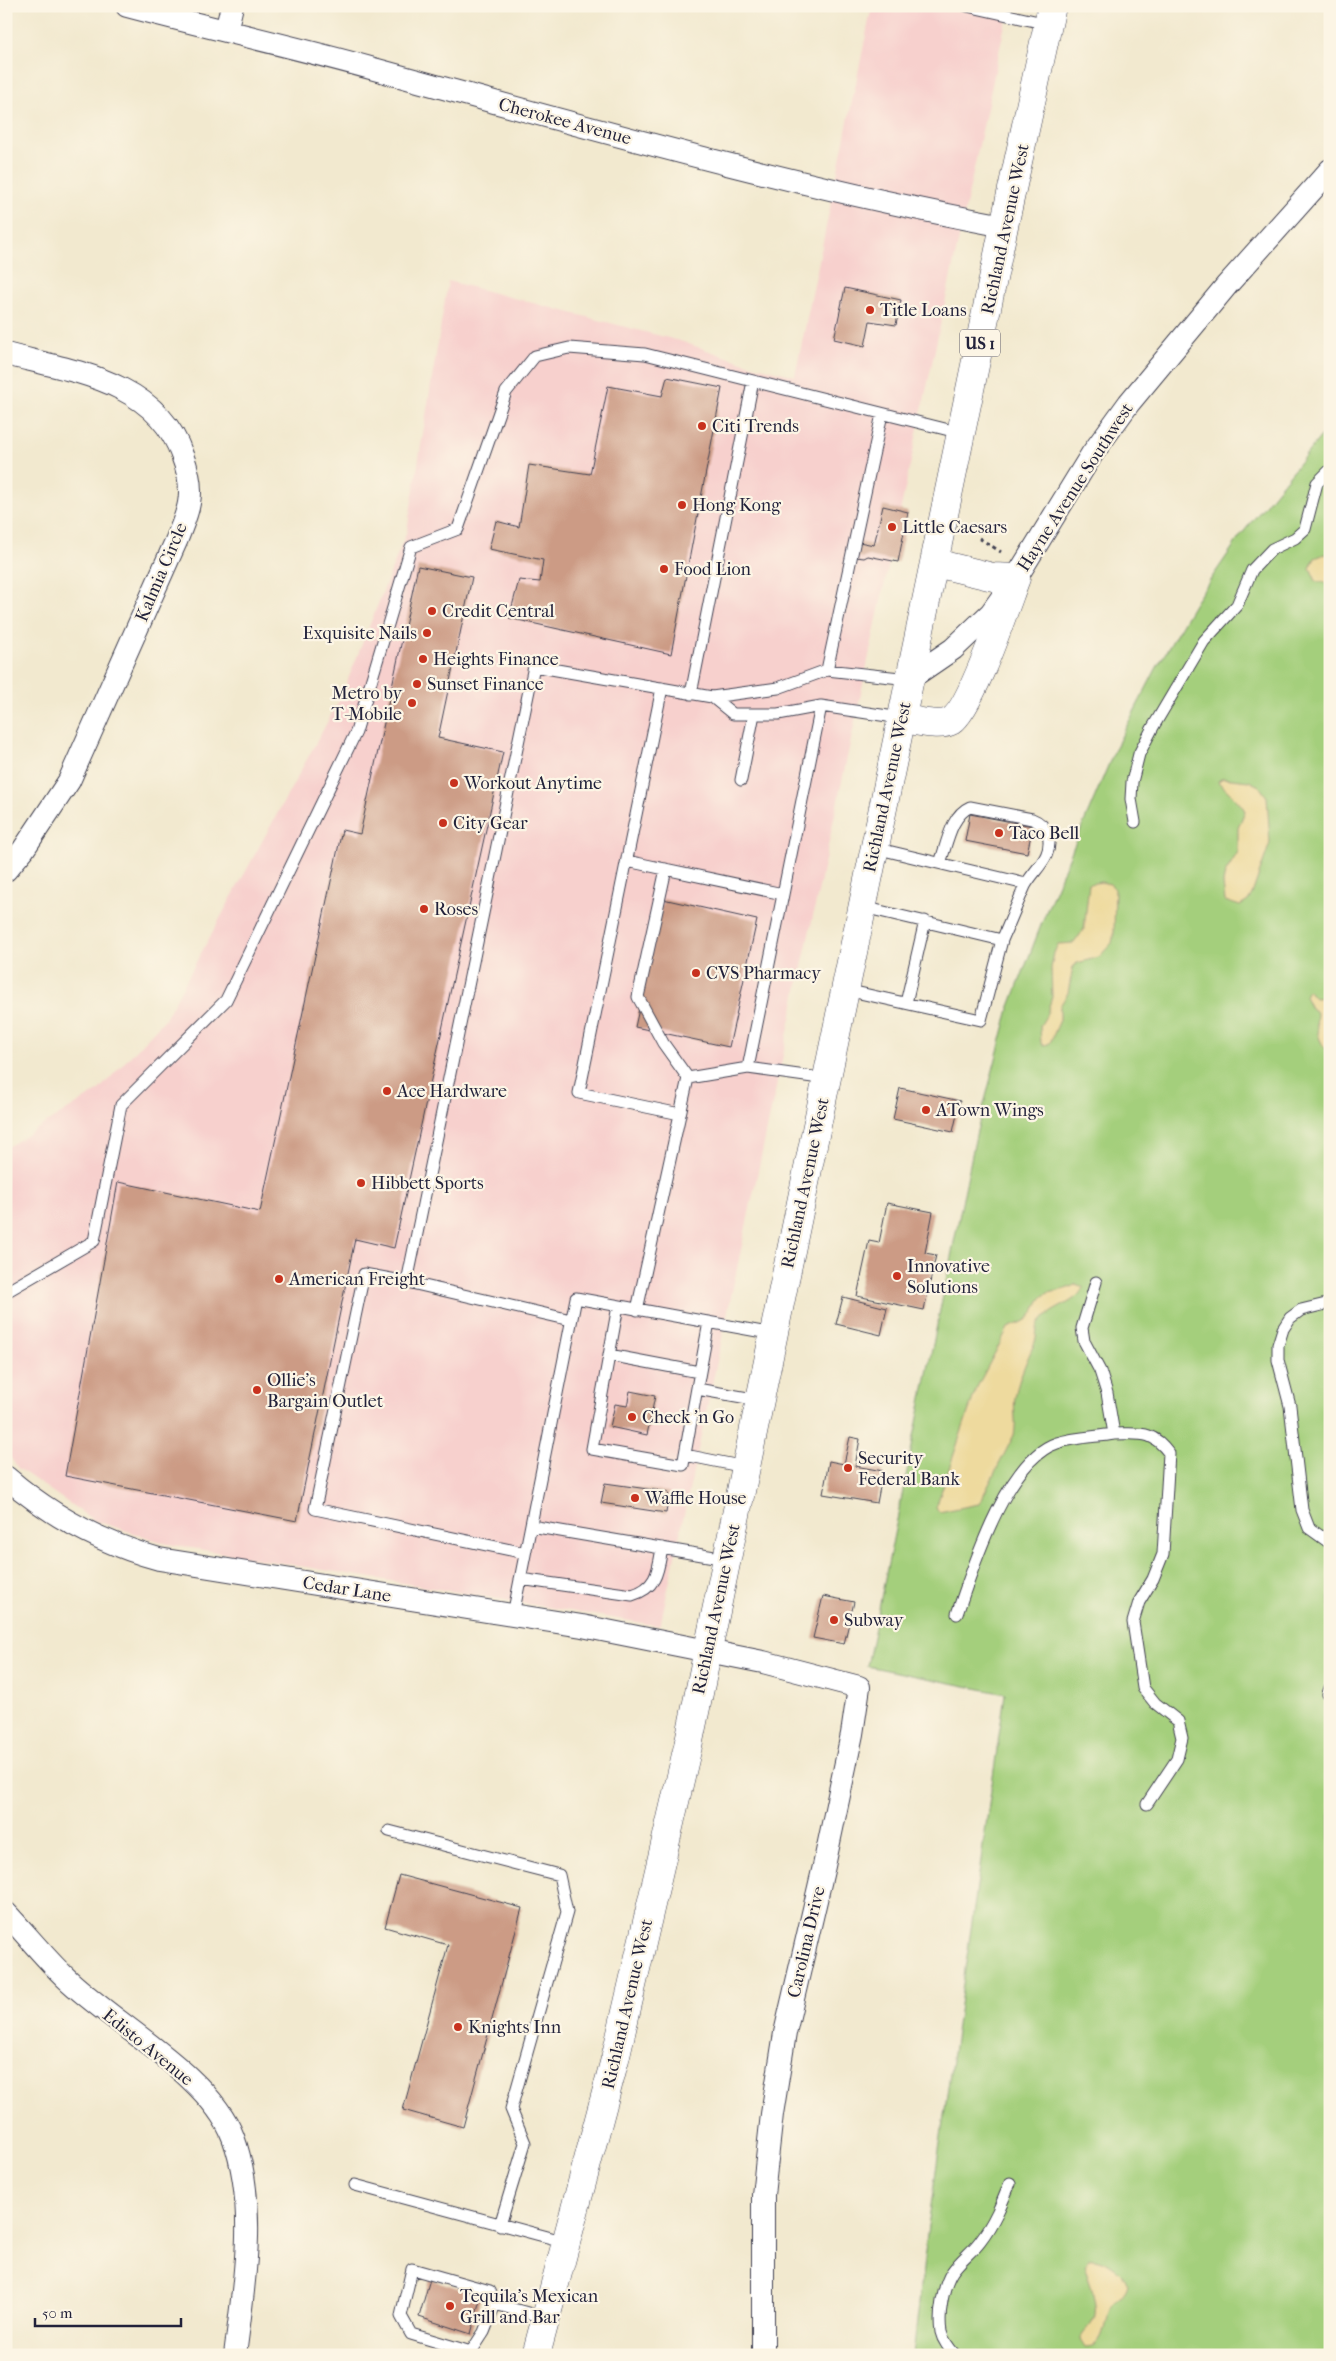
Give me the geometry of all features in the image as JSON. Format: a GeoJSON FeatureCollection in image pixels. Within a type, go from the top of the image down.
{"type":"FeatureCollection","features":[{"type":"Feature","properties":{"kind":"main road","name":"Richland Avenue West"},"geometry":{"type":"LineString","coordinates":[[536,2355],[615,2059],[685,1755],[828,1079],[909,679],[936,563],[1004,226],[1050,15]]}},
{"type":"Feature","properties":{"kind":"main road"},"geometry":{"type":"LineString","coordinates":[[902,718],[941,724],[957,716],[981,669],[1016,578],[993,577],[936,563]]}},
{"type":"Feature","properties":{"kind":"street","name":"Cherokee Avenue"},"geometry":{"type":"LineString","coordinates":[[127,6],[371,68],[712,162],[914,209],[1004,226]]}},
{"type":"Feature","properties":{"kind":"street"},"geometry":{"type":"LineString","coordinates":[[226,31],[232,6]]}},
{"type":"Feature","properties":{"kind":"street","name":"Hayne Avenue Southwest"},"geometry":{"type":"LineString","coordinates":[[909,679],[953,649],[991,613],[1016,578],[1092,454],[1129,403],[1227,285],[1330,170]]}},
{"type":"Feature","properties":{"kind":"street","name":"Kalmia Circle"},"geometry":{"type":"LineString","coordinates":[[6,354],[80,372],[135,395],[154,410],[171,431],[187,469],[190,503],[177,539],[68,781],[23,850],[6,870]]}},
{"type":"Feature","properties":{"kind":"street","name":"Cedar Lane"},"geometry":{"type":"LineString","coordinates":[[6,1477],[48,1510],[105,1541],[132,1552],[159,1559],[582,1626],[707,1652]]}},
{"type":"Feature","properties":{"kind":"street","name":"Carolina Drive"},"geometry":{"type":"LineString","coordinates":[[707,1652],[763,1662],[859,1687],[852,1734],[824,1866],[785,2033],[772,2114],[763,2195],[763,2355]]}},
{"type":"Feature","properties":{"kind":"street","name":"Edisto Avenue"},"geometry":{"type":"LineString","coordinates":[[6,1913],[65,1977],[105,2012],[188,2076],[225,2120],[233,2136],[240,2158],[247,2222],[246,2253],[236,2355]]}},
{"type":"Feature","properties":{"kind":"lane"},"geometry":{"type":"LineString","coordinates":[[967,6],[1050,15]]}},
{"type":"Feature","properties":{"kind":"lane"},"geometry":{"type":"LineString","coordinates":[[6,1292],[94,1240],[120,1105],[226,1000],[356,732],[411,547],[458,529],[506,392],[535,356],[569,348],[645,354],[962,433]]}},
{"type":"Feature","properties":{"kind":"lane"},"geometry":{"type":"LineString","coordinates":[[691,694],[753,381]]}},
{"type":"Feature","properties":{"kind":"lane"},"geometry":{"type":"LineString","coordinates":[[826,670],[882,414]]}},
{"type":"Feature","properties":{"kind":"lane"},"geometry":{"type":"LineString","coordinates":[[1135,822],[1132,782],[1139,754],[1153,727],[1204,641],[1237,604],[1252,570],[1272,549],[1294,538],[1305,529],[1317,483],[1330,470]]}},
{"type":"Feature","properties":{"kind":"lane"},"geometry":{"type":"LineString","coordinates":[[407,1282],[534,666],[712,697],[778,688],[826,670],[909,679]]}},
{"type":"Feature","properties":{"kind":"lane"},"geometry":{"type":"LineString","coordinates":[[662,688],[579,1092],[680,1114]]}},
{"type":"Feature","properties":{"kind":"lane"},"geometry":{"type":"LineString","coordinates":[[712,697],[733,714],[778,714],[821,706],[902,718]]}},
{"type":"Feature","properties":{"kind":"lane"},"geometry":{"type":"LineString","coordinates":[[748,1068],[821,706]]}},
{"type":"Feature","properties":{"kind":"lane"},"geometry":{"type":"LineString","coordinates":[[741,780],[754,714]]}},
{"type":"Feature","properties":{"kind":"lane"},"geometry":{"type":"LineString","coordinates":[[846,990],[981,1020],[1002,940],[1026,884],[1046,857],[1050,843],[1046,830],[1039,822],[970,807],[961,811],[955,821],[940,863]]}},
{"type":"Feature","properties":{"kind":"lane"},"geometry":{"type":"LineString","coordinates":[[875,848],[1026,884]]}},
{"type":"Feature","properties":{"kind":"lane"},"geometry":{"type":"LineString","coordinates":[[627,861],[783,894]]}},
{"type":"Feature","properties":{"kind":"lane"},"geometry":{"type":"LineString","coordinates":[[637,1310],[688,1078],[663,1043],[638,997],[666,869]]}},
{"type":"Feature","properties":{"kind":"lane"},"geometry":{"type":"LineString","coordinates":[[863,907],[1002,940]]}},
{"type":"Feature","properties":{"kind":"lane"},"geometry":{"type":"LineString","coordinates":[[906,1004],[925,921]]}},
{"type":"Feature","properties":{"kind":"lane"},"geometry":{"type":"LineString","coordinates":[[688,1078],[748,1068],[828,1079]]}},
{"type":"Feature","properties":{"kind":"lane"},"geometry":{"type":"LineString","coordinates":[[525,1553],[315,1509],[364,1274],[407,1282],[571,1320]]}},
{"type":"Feature","properties":{"kind":"lane"},"geometry":{"type":"LineString","coordinates":[[1096,1282],[1082,1328],[1084,1341],[1100,1371],[1107,1392],[1114,1434]]}},
{"type":"Feature","properties":{"kind":"lane"},"geometry":{"type":"LineString","coordinates":[[513,1615],[576,1298],[773,1334]]}},
{"type":"Feature","properties":{"kind":"lane"},"geometry":{"type":"LineString","coordinates":[[1330,1303],[1301,1310],[1290,1318],[1283,1329],[1278,1345],[1278,1360],[1290,1406],[1302,1510],[1309,1528],[1330,1543]]}},
{"type":"Feature","properties":{"kind":"lane"},"geometry":{"type":"LineString","coordinates":[[618,1306],[592,1449],[683,1465],[709,1322]]}},
{"type":"Feature","properties":{"kind":"lane"},"geometry":{"type":"LineString","coordinates":[[609,1355],[699,1372]]}},
{"type":"Feature","properties":{"kind":"lane"},"geometry":{"type":"LineString","coordinates":[[697,1388],[759,1400]]}},
{"type":"Feature","properties":{"kind":"lane"},"geometry":{"type":"LineString","coordinates":[[957,1614],[987,1532],[1019,1473],[1036,1455],[1056,1443],[1114,1434],[1149,1434],[1161,1442],[1169,1453],[1163,1554],[1153,1579],[1139,1602],[1133,1622],[1143,1688],[1155,1703],[1178,1721],[1182,1738],[1177,1759],[1147,1804]]}},
{"type":"Feature","properties":{"kind":"lane"},"geometry":{"type":"LineString","coordinates":[[685,1455],[745,1468]]}},
{"type":"Feature","properties":{"kind":"lane"},"geometry":{"type":"LineString","coordinates":[[531,1526],[726,1560]]}},
{"type":"Feature","properties":{"kind":"lane"},"geometry":{"type":"LineString","coordinates":[[520,1579],[632,1595],[644,1592],[652,1585],[658,1571],[662,1548]]}},
{"type":"Feature","properties":{"kind":"lane"},"geometry":{"type":"LineString","coordinates":[[389,1831],[559,1875],[567,1912],[511,2109],[525,2143],[500,2225]]}},
{"type":"Feature","properties":{"kind":"lane"},"geometry":{"type":"LineString","coordinates":[[955,2355],[946,2344],[940,2320],[947,2285],[951,2274],[963,2258],[980,2242],[997,2214],[1010,2183]]}},
{"type":"Feature","properties":{"kind":"lane"},"geometry":{"type":"LineString","coordinates":[[355,2185],[566,2242]]}},
{"type":"Feature","properties":{"kind":"lane"},"geometry":{"type":"LineString","coordinates":[[496,2304],[484,2332],[470,2352],[411,2334],[401,2316],[412,2269],[490,2291],[496,2304],[546,2318]]}},
{"type":"Feature","properties":{"kind":"path"},"geometry":{"type":"LineString","coordinates":[[979,538],[1001,552]]}},
{"type":"Feature","properties":{"kind":"shaded area"},"geometry":{"type":"Polygon","coordinates":[[[872,6],[1009,6],[660,1626],[168,1544],[93,1520],[18,1468],[6,1452],[6,1148],[98,1091],[165,1019],[341,697],[407,531],[448,281],[680,341],[748,364],[795,376],[872,6]]]}},
{"type":"Feature","properties":{"kind":"green space"},"geometry":{"type":"Polygon","coordinates":[[[1330,425],[1330,2355],[913,2355],[928,2226],[1005,1694],[867,1666],[976,1135],[1009,1009],[1046,912],[1116,747],[1156,669],[1196,601],[1241,535],[1330,425]]]}},
{"type":"Feature","properties":{"kind":"sand"},"geometry":{"type":"Polygon","coordinates":[[[1325,554],[1330,556],[1330,584],[1316,581],[1310,568],[1315,558],[1325,554]]]}},
{"type":"Feature","properties":{"kind":"sand"},"geometry":{"type":"Polygon","coordinates":[[[1223,778],[1249,781],[1259,786],[1267,797],[1270,843],[1252,894],[1248,901],[1240,906],[1225,901],[1223,883],[1225,873],[1238,852],[1238,828],[1245,811],[1219,783],[1218,781],[1223,778]]]}},
{"type":"Feature","properties":{"kind":"sand"},"geometry":{"type":"Polygon","coordinates":[[[1101,882],[1110,884],[1115,889],[1112,943],[1099,957],[1077,963],[1073,967],[1068,993],[1060,1006],[1060,1020],[1050,1043],[1043,1046],[1041,1043],[1040,1026],[1046,1016],[1052,997],[1051,968],[1054,953],[1058,944],[1074,943],[1084,929],[1089,884],[1101,882]]]}},
{"type":"Feature","properties":{"kind":"sand"},"geometry":{"type":"Polygon","coordinates":[[[1308,990],[1315,998],[1330,997],[1330,1052],[1320,1040],[1316,1023],[1317,1013],[1310,1007],[1305,996],[1308,990]]]}},
{"type":"Feature","properties":{"kind":"sand"},"geometry":{"type":"Polygon","coordinates":[[[1076,1284],[1083,1287],[1080,1293],[1050,1313],[1038,1325],[1035,1342],[1026,1362],[1015,1397],[1014,1435],[979,1504],[939,1512],[936,1507],[976,1389],[1008,1328],[1030,1317],[1041,1298],[1046,1294],[1076,1284]]]}},
{"type":"Feature","properties":{"kind":"sand"},"geometry":{"type":"Polygon","coordinates":[[[1089,2259],[1100,2260],[1112,2266],[1122,2275],[1127,2285],[1124,2292],[1109,2311],[1099,2341],[1094,2345],[1085,2347],[1080,2339],[1093,2322],[1095,2313],[1093,2292],[1084,2266],[1089,2259]]]}},
{"type":"Feature","properties":{"kind":"building","name":"Title Loans"},"geometry":{"type":"Polygon","coordinates":[[[845,288],[901,300],[896,325],[870,321],[865,346],[834,339],[845,288]]]}},
{"type":"Feature","properties":{"kind":"building"},"geometry":{"type":"Polygon","coordinates":[[[667,377],[722,388],[671,654],[509,618],[519,580],[540,582],[543,560],[489,549],[496,521],[519,527],[529,465],[590,474],[608,386],[662,396],[667,377]]]}},
{"type":"Feature","properties":{"kind":"building","name":"Little Caesars"},"geometry":{"type":"Polygon","coordinates":[[[883,506],[908,512],[898,562],[868,556],[864,558],[856,557],[859,542],[874,545],[883,506]]]}},
{"type":"Feature","properties":{"kind":"building"},"geometry":{"type":"Polygon","coordinates":[[[418,566],[472,577],[438,738],[503,752],[394,1248],[355,1239],[297,1521],[65,1476],[118,1182],[260,1212],[342,830],[360,834],[418,566]]]}},
{"type":"Feature","properties":{"kind":"building","name":"Taco Bell"},"geometry":{"type":"Polygon","coordinates":[[[970,814],[1033,826],[1027,853],[965,841],[970,814]]]}},
{"type":"Feature","properties":{"kind":"building","name":"CVS Pharmacy"},"geometry":{"type":"Polygon","coordinates":[[[663,899],[757,920],[729,1047],[635,1027],[663,899]]]}},
{"type":"Feature","properties":{"kind":"building","name":"ATown Wings"},"geometry":{"type":"Polygon","coordinates":[[[900,1088],[960,1101],[953,1132],[893,1119],[900,1088]]]}},
{"type":"Feature","properties":{"kind":"building","name":"Innovative Solutions"},"geometry":{"type":"Polygon","coordinates":[[[887,1203],[933,1212],[925,1253],[936,1255],[924,1310],[857,1296],[869,1241],[879,1243],[887,1203]]]}},
{"type":"Feature","properties":{"kind":"building"},"geometry":{"type":"Polygon","coordinates":[[[843,1297],[887,1308],[881,1335],[836,1324],[843,1297]]]}},
{"type":"Feature","properties":{"kind":"building","name":"Check 'n Go"},"geometry":{"type":"Polygon","coordinates":[[[630,1391],[655,1396],[647,1435],[610,1427],[615,1404],[627,1406],[630,1391]]]}},
{"type":"Feature","properties":{"kind":"building","name":"Security Federal Bank"},"geometry":{"type":"Polygon","coordinates":[[[850,1437],[860,1439],[855,1466],[883,1471],[877,1503],[823,1494],[829,1461],[844,1464],[850,1437]]]}},
{"type":"Feature","properties":{"kind":"building","name":"Waffle House"},"geometry":{"type":"Polygon","coordinates":[[[605,1483],[669,1492],[666,1513],[601,1503],[605,1483]]]}},
{"type":"Feature","properties":{"kind":"building","name":"Subway"},"geometry":{"type":"Polygon","coordinates":[[[823,1596],[854,1602],[844,1644],[813,1638],[823,1596]]]}},
{"type":"Feature","properties":{"kind":"building","name":"Knights Inn"},"geometry":{"type":"Polygon","coordinates":[[[399,1875],[522,1908],[463,2127],[403,2110],[448,1945],[385,1927],[399,1875]]]}},
{"type":"Feature","properties":{"kind":"building","name":"Tequila's Mexican Grill and Bar"},"geometry":{"type":"Polygon","coordinates":[[[430,2279],[481,2295],[471,2334],[419,2317],[430,2279]]]}},
{"type":"Feature","properties":{"kind":"place","name":"Title Loans"},"geometry":{"type":"Point","coordinates":[870,310]}},
{"type":"Feature","properties":{"kind":"place","name":"Citi Trends"},"geometry":{"type":"Point","coordinates":[702,426]}},
{"type":"Feature","properties":{"kind":"place","name":"Hong Kong"},"geometry":{"type":"Point","coordinates":[682,505]}},
{"type":"Feature","properties":{"kind":"place","name":"Little Caesars"},"geometry":{"type":"Point","coordinates":[892,527]}},
{"type":"Feature","properties":{"kind":"place","name":"Food Lion"},"geometry":{"type":"Point","coordinates":[664,569]}},
{"type":"Feature","properties":{"kind":"place","name":"Credit Central"},"geometry":{"type":"Point","coordinates":[432,611]}},
{"type":"Feature","properties":{"kind":"place","name":"Exquisite Nails"},"geometry":{"type":"Point","coordinates":[427,633]}},
{"type":"Feature","properties":{"kind":"place","name":"Heights Finance"},"geometry":{"type":"Point","coordinates":[423,659]}},
{"type":"Feature","properties":{"kind":"place","name":"Sunset Finance"},"geometry":{"type":"Point","coordinates":[417,684]}},
{"type":"Feature","properties":{"kind":"place","name":"Metro by T-Mobile"},"geometry":{"type":"Point","coordinates":[412,703]}},
{"type":"Feature","properties":{"kind":"place","name":"Workout Anytime"},"geometry":{"type":"Point","coordinates":[454,783]}},
{"type":"Feature","properties":{"kind":"place","name":"City Gear"},"geometry":{"type":"Point","coordinates":[443,823]}},
{"type":"Feature","properties":{"kind":"place","name":"Taco Bell"},"geometry":{"type":"Point","coordinates":[999,833]}},
{"type":"Feature","properties":{"kind":"place","name":"Roses"},"geometry":{"type":"Point","coordinates":[424,909]}},
{"type":"Feature","properties":{"kind":"place","name":"CVS Pharmacy"},"geometry":{"type":"Point","coordinates":[696,973]}},
{"type":"Feature","properties":{"kind":"place","name":"Ace Hardware"},"geometry":{"type":"Point","coordinates":[387,1091]}},
{"type":"Feature","properties":{"kind":"place","name":"ATown Wings"},"geometry":{"type":"Point","coordinates":[926,1110]}},
{"type":"Feature","properties":{"kind":"place","name":"Hibbett Sports"},"geometry":{"type":"Point","coordinates":[361,1183]}},
{"type":"Feature","properties":{"kind":"place","name":"Innovative Solutions"},"geometry":{"type":"Point","coordinates":[897,1276]}},
{"type":"Feature","properties":{"kind":"place","name":"American Freight"},"geometry":{"type":"Point","coordinates":[279,1279]}},
{"type":"Feature","properties":{"kind":"place","name":"Ollie's Bargain Outlet"},"geometry":{"type":"Point","coordinates":[257,1390]}},
{"type":"Feature","properties":{"kind":"place","name":"Check 'n Go"},"geometry":{"type":"Point","coordinates":[632,1417]}},
{"type":"Feature","properties":{"kind":"place","name":"Security Federal Bank"},"geometry":{"type":"Point","coordinates":[848,1468]}},
{"type":"Feature","properties":{"kind":"place","name":"Waffle House"},"geometry":{"type":"Point","coordinates":[635,1498]}},
{"type":"Feature","properties":{"kind":"place","name":"Subway"},"geometry":{"type":"Point","coordinates":[834,1620]}},
{"type":"Feature","properties":{"kind":"place","name":"Knights Inn"},"geometry":{"type":"Point","coordinates":[458,2027]}},
{"type":"Feature","properties":{"kind":"place","name":"Tequila's Mexican Grill and Bar"},"geometry":{"type":"Point","coordinates":[450,2306]}}]}
